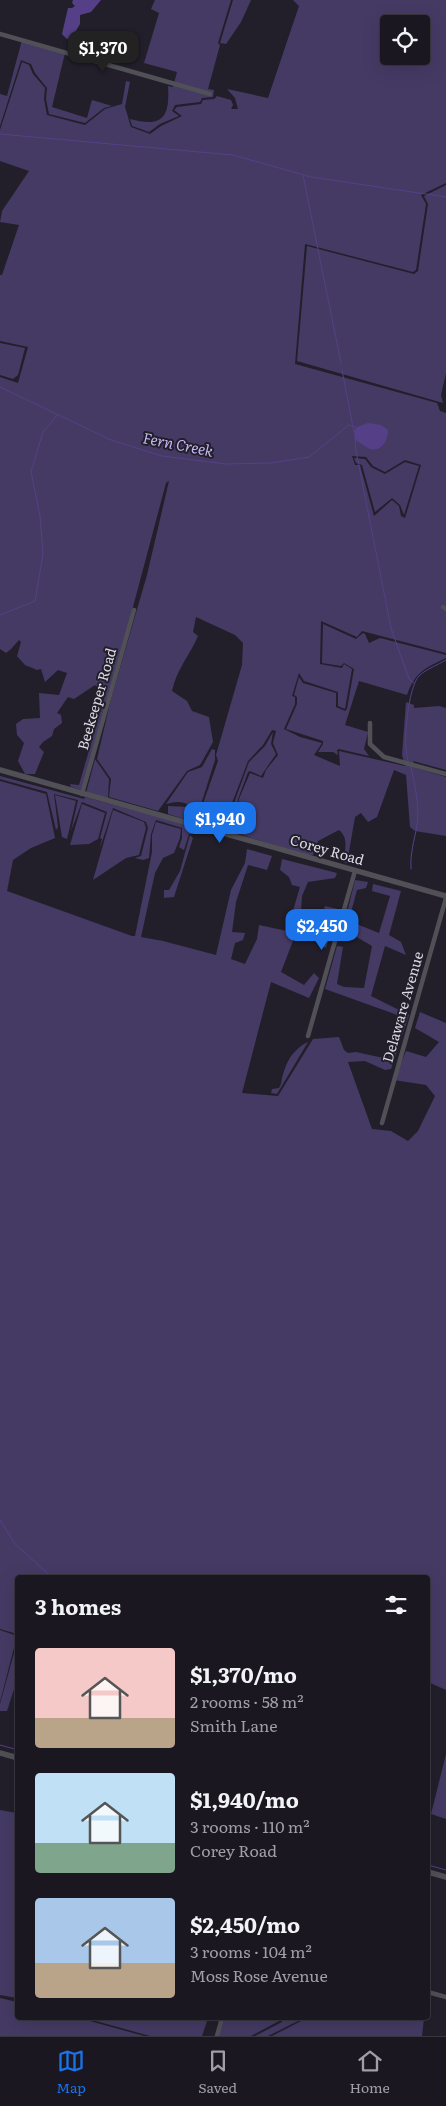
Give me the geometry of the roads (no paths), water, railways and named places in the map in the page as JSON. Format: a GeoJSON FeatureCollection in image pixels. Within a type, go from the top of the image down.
{"type":"FeatureCollection","features":[{"type":"Feature","properties":{"kind":"street"},"geometry":{"type":"LineString","coordinates":[[0,34],[210,94]]}},
{"type":"Feature","properties":{"kind":"street","name":"Beekeeper Road"},"geometry":{"type":"LineString","coordinates":[[82,794],[134,610]]}},
{"type":"Feature","properties":{"kind":"street"},"geometry":{"type":"LineString","coordinates":[[370,723],[370,744],[384,757],[446,774]]}},
{"type":"Feature","properties":{"kind":"street","name":"Corey Road"},"geometry":{"type":"LineString","coordinates":[[0,770],[446,897]]}},
{"type":"Feature","properties":{"kind":"street"},"geometry":{"type":"LineString","coordinates":[[308,1036],[355,871]]}},
{"type":"Feature","properties":{"kind":"street","name":"Delaware Avenue"},"geometry":{"type":"LineString","coordinates":[[382,1123],[446,897]]}},
{"type":"Feature","properties":{"kind":"street"},"geometry":{"type":"LineString","coordinates":[[0,1753],[15,1757]]}},
{"type":"Feature","properties":{"kind":"street"},"geometry":{"type":"LineString","coordinates":[[430,1873],[446,1877]]}},
{"type":"Feature","properties":{"kind":"street"},"geometry":{"type":"LineString","coordinates":[[430,1993],[446,1997]]}},
{"type":"Feature","properties":{"kind":"street"},"geometry":{"type":"LineString","coordinates":[[217,2036],[221,2020]]}},
{"type":"Feature","properties":{"kind":"waterway","name":"Fern Creek"},"geometry":{"type":"LineString","coordinates":[[0,134],[233,155],[311,177],[446,197]]}},
{"type":"Feature","properties":{"kind":"waterway","name":"Fern Creek"},"geometry":{"type":"LineString","coordinates":[[303,175],[341,363]]}},
{"type":"Feature","properties":{"kind":"waterway","name":"Fern Creek"},"geometry":{"type":"LineString","coordinates":[[342,370],[354,432]]}},
{"type":"Feature","properties":{"kind":"waterway","name":"Fern Creek"},"geometry":{"type":"LineString","coordinates":[[0,387],[111,440],[162,456],[226,464],[271,463],[309,457],[349,425],[356,427]]}},
{"type":"Feature","properties":{"kind":"waterway"},"geometry":{"type":"LineString","coordinates":[[0,615],[35,601],[43,554],[40,516],[31,472],[43,432],[57,415]]}},
{"type":"Feature","properties":{"kind":"waterway","name":"Fern Creek"},"geometry":{"type":"LineString","coordinates":[[355,438],[391,628],[409,679],[414,683]]}},
{"type":"Feature","properties":{"kind":"waterway"},"geometry":{"type":"LineString","coordinates":[[408,760],[406,753],[407,717],[415,682],[419,676],[446,660]]}},
{"type":"Feature","properties":{"kind":"waterway"},"geometry":{"type":"LineString","coordinates":[[411,767],[418,811],[411,869]]}},
{"type":"Feature","properties":{"kind":"waterway"},"geometry":{"type":"LineString","coordinates":[[0,1520],[15,1544],[50,1575]]}},
{"type":"Feature","properties":{"kind":"waterway"},"geometry":{"type":"LineString","coordinates":[[0,1745],[15,1749]]}},
{"type":"Feature","properties":{"kind":"waterway"},"geometry":{"type":"LineString","coordinates":[[430,1866],[446,1870]]}}]}
